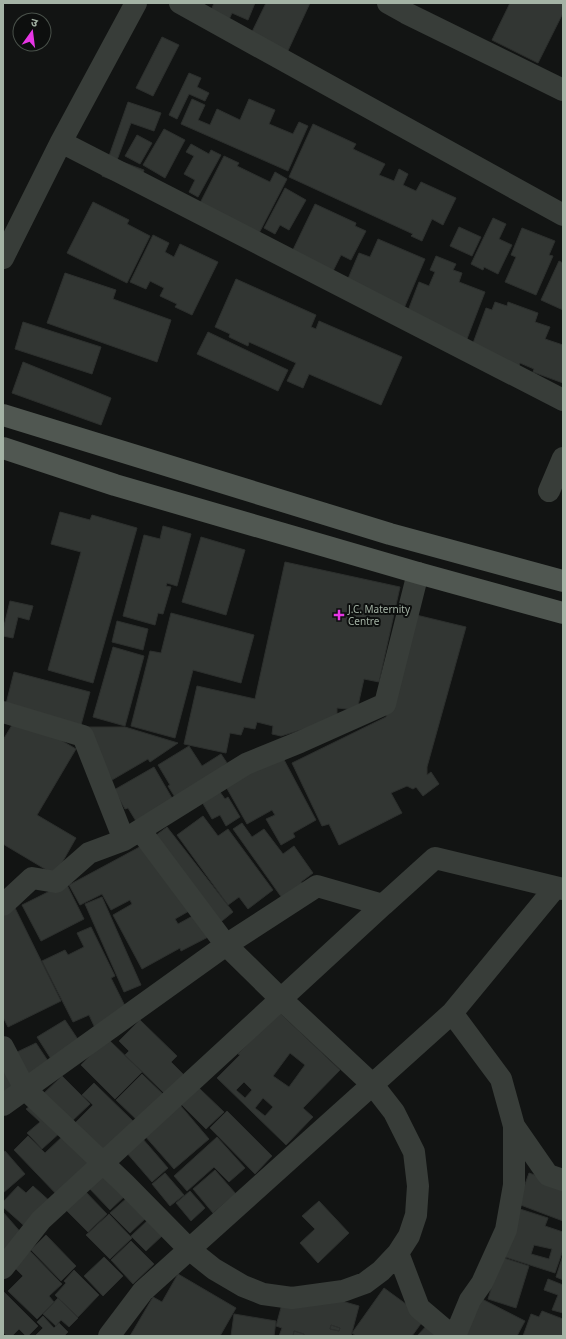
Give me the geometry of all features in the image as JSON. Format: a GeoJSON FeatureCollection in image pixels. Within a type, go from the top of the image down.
{"type":"FeatureCollection","features":[{"type":"Feature","properties":{"kind":"main road"},"geometry":{"type":"LineString","coordinates":[[3,415],[390,534],[563,581]]}},
{"type":"Feature","properties":{"kind":"main road"},"geometry":{"type":"LineString","coordinates":[[3,448],[116,485],[418,573],[563,613]]}},
{"type":"Feature","properties":{"kind":"street"},"geometry":{"type":"LineString","coordinates":[[3,258],[61,142],[136,3]]}},
{"type":"Feature","properties":{"kind":"street"},"geometry":{"type":"LineString","coordinates":[[180,3],[563,214]]}},
{"type":"Feature","properties":{"kind":"street"},"geometry":{"type":"LineString","coordinates":[[402,6],[563,90]]}},
{"type":"Feature","properties":{"kind":"street"},"geometry":{"type":"LineString","coordinates":[[61,142],[563,400]]}},
{"type":"Feature","properties":{"kind":"street"},"geometry":{"type":"LineString","coordinates":[[549,491],[563,458]]}},
{"type":"Feature","properties":{"kind":"street"},"geometry":{"type":"LineString","coordinates":[[3,905],[32,878],[56,882],[89,853],[132,835],[246,764],[300,742],[385,704],[418,573]]}},
{"type":"Feature","properties":{"kind":"street"},"geometry":{"type":"LineString","coordinates":[[3,712],[83,736],[132,835],[226,945],[281,999],[373,1084],[394,1112],[414,1152],[418,1186],[416,1215],[409,1236],[398,1253],[381,1272],[365,1284],[343,1291],[292,1298],[263,1294],[243,1286],[214,1269],[189,1249],[103,1163],[25,1089],[3,1047]]}},
{"type":"Feature","properties":{"kind":"street"},"geometry":{"type":"LineString","coordinates":[[3,1268],[41,1220],[435,858],[559,888],[452,1013],[143,1291],[118,1332]]}},
{"type":"Feature","properties":{"kind":"street"},"geometry":{"type":"LineString","coordinates":[[3,1104],[226,945],[317,886],[383,905]]}},
{"type":"Feature","properties":{"kind":"street"},"geometry":{"type":"LineString","coordinates":[[398,1253],[419,1308],[454,1336],[470,1300],[482,1283],[506,1230],[514,1185],[514,1126],[501,1079],[452,1013]]}},
{"type":"Feature","properties":{"kind":"street"},"geometry":{"type":"LineString","coordinates":[[514,1126],[548,1175],[563,1180]]}},
{"type":"Feature","properties":{"kind":"building"},"geometry":{"type":"Polygon","coordinates":[[[214,3],[255,3],[248,20],[232,13],[227,24],[209,16],[214,3]]]}},
{"type":"Feature","properties":{"kind":"building"},"geometry":{"type":"Polygon","coordinates":[[[266,3],[310,3],[286,55],[249,38],[266,3]]]}},
{"type":"Feature","properties":{"kind":"building"},"geometry":{"type":"Polygon","coordinates":[[[510,3],[563,3],[563,13],[538,63],[492,40],[510,3]]]}},
{"type":"Feature","properties":{"kind":"building"},"geometry":{"type":"Polygon","coordinates":[[[162,37],[179,45],[153,96],[136,88],[162,37]]]}},
{"type":"Feature","properties":{"kind":"building"},"geometry":{"type":"Polygon","coordinates":[[[189,73],[201,78],[197,87],[209,93],[205,101],[189,94],[177,119],[169,115],[189,73]]]}},
{"type":"Feature","properties":{"kind":"building"},"geometry":{"type":"Polygon","coordinates":[[[192,99],[205,105],[198,120],[210,125],[217,109],[240,120],[249,99],[275,110],[269,124],[293,134],[299,122],[308,126],[288,171],[181,124],[192,99]]]}},
{"type":"Feature","properties":{"kind":"building"},"geometry":{"type":"Polygon","coordinates":[[[128,102],[161,113],[154,131],[131,123],[117,160],[144,170],[138,189],[102,176],[128,102]]]}},
{"type":"Feature","properties":{"kind":"building"},"geometry":{"type":"Polygon","coordinates":[[[313,124],[356,144],[353,149],[385,164],[379,175],[394,181],[399,169],[408,174],[403,185],[416,191],[421,182],[456,198],[443,225],[432,219],[422,241],[411,236],[413,234],[289,177],[313,124]]]}},
{"type":"Feature","properties":{"kind":"building"},"geometry":{"type":"Polygon","coordinates":[[[164,129],[185,140],[165,178],[143,165],[164,129]]]}},
{"type":"Feature","properties":{"kind":"building"},"geometry":{"type":"Polygon","coordinates":[[[137,135],[152,143],[140,164],[125,156],[137,135]]]}},
{"type":"Feature","properties":{"kind":"building"},"geometry":{"type":"Polygon","coordinates":[[[191,144],[209,154],[211,150],[221,155],[198,197],[189,192],[195,180],[184,174],[194,156],[186,152],[191,144]]]}},
{"type":"Feature","properties":{"kind":"building"},"geometry":{"type":"Polygon","coordinates":[[[224,156],[239,163],[237,166],[270,182],[275,172],[287,179],[256,239],[197,209],[224,156]]]}},
{"type":"Feature","properties":{"kind":"building"},"geometry":{"type":"Polygon","coordinates":[[[285,188],[306,200],[289,230],[280,225],[275,234],[264,228],[285,188]]]}},
{"type":"Feature","properties":{"kind":"building"},"geometry":{"type":"Polygon","coordinates":[[[93,202],[129,220],[127,224],[150,236],[127,283],[67,253],[93,202]]]}},
{"type":"Feature","properties":{"kind":"building"},"geometry":{"type":"Polygon","coordinates":[[[315,204],[356,223],[355,226],[366,231],[351,260],[341,255],[331,275],[290,256],[315,204]]]}},
{"type":"Feature","properties":{"kind":"building"},"geometry":{"type":"Polygon","coordinates":[[[493,218],[506,224],[499,239],[512,245],[498,274],[484,267],[483,270],[471,264],[493,218]]]}},
{"type":"Feature","properties":{"kind":"building"},"geometry":{"type":"Polygon","coordinates":[[[459,227],[481,237],[472,256],[450,246],[459,227]]]}},
{"type":"Feature","properties":{"kind":"building"},"geometry":{"type":"Polygon","coordinates":[[[522,228],[555,241],[549,255],[553,256],[536,295],[505,282],[516,257],[511,255],[522,228]]]}},
{"type":"Feature","properties":{"kind":"building"},"geometry":{"type":"Polygon","coordinates":[[[153,235],[169,243],[165,252],[174,257],[180,244],[218,262],[192,315],[175,307],[177,304],[160,296],[164,288],[150,281],[146,289],[130,282],[153,235]]]}},
{"type":"Feature","properties":{"kind":"building"},"geometry":{"type":"Polygon","coordinates":[[[378,239],[425,259],[399,320],[341,295],[359,253],[370,257],[378,239]]]}},
{"type":"Feature","properties":{"kind":"building"},"geometry":{"type":"Polygon","coordinates":[[[436,256],[456,264],[453,270],[462,273],[459,282],[485,292],[465,344],[404,321],[419,282],[429,286],[435,272],[430,270],[436,256]]]}},
{"type":"Feature","properties":{"kind":"building"},"geometry":{"type":"Polygon","coordinates":[[[559,261],[563,263],[563,310],[541,300],[559,261]]]}},
{"type":"Feature","properties":{"kind":"building"},"geometry":{"type":"Polygon","coordinates":[[[65,273],[116,290],[113,299],[171,320],[157,362],[47,323],[65,273]]]}},
{"type":"Feature","properties":{"kind":"building"},"geometry":{"type":"Polygon","coordinates":[[[236,279],[316,315],[311,327],[316,329],[319,321],[402,357],[381,405],[309,374],[303,388],[287,381],[296,363],[249,342],[248,346],[229,337],[230,334],[215,327],[236,279]]]}},
{"type":"Feature","properties":{"kind":"building"},"geometry":{"type":"Polygon","coordinates":[[[495,302],[507,306],[508,302],[538,313],[535,322],[550,327],[545,339],[563,345],[563,383],[533,372],[534,369],[520,363],[517,371],[469,354],[486,308],[492,310],[495,302]]]}},
{"type":"Feature","properties":{"kind":"building"},"geometry":{"type":"Polygon","coordinates":[[[23,322],[101,347],[92,374],[15,349],[23,322]]]}},
{"type":"Feature","properties":{"kind":"building"},"geometry":{"type":"Polygon","coordinates":[[[208,332],[288,370],[278,391],[197,354],[208,332]]]}},
{"type":"Feature","properties":{"kind":"building"},"geometry":{"type":"Polygon","coordinates":[[[23,362],[111,398],[101,425],[12,393],[23,362]]]}},
{"type":"Feature","properties":{"kind":"building"},"geometry":{"type":"Polygon","coordinates":[[[60,512],[90,520],[92,515],[137,528],[93,683],[48,670],[81,552],[51,544],[60,512]]]}},
{"type":"Feature","properties":{"kind":"building"},"geometry":{"type":"Polygon","coordinates":[[[163,526],[191,534],[177,586],[167,583],[166,586],[171,587],[163,614],[158,613],[155,625],[123,616],[144,535],[160,539],[163,526]]]}},
{"type":"Feature","properties":{"kind":"building"},"geometry":{"type":"Polygon","coordinates":[[[201,537],[245,550],[226,615],[182,602],[201,537]]]}},
{"type":"Feature","properties":{"kind":"building"},"geometry":{"type":"Polygon","coordinates":[[[285,562],[400,587],[379,682],[364,679],[357,710],[337,708],[337,719],[281,736],[272,734],[273,726],[257,722],[255,729],[244,727],[241,735],[230,733],[226,753],[184,744],[197,686],[255,699],[285,562]]]}},
{"type":"Feature","properties":{"kind":"building"},"geometry":{"type":"Polygon","coordinates":[[[10,601],[33,606],[29,620],[18,617],[13,638],[3,636],[10,601]]]}},
{"type":"Feature","properties":{"kind":"building"},"geometry":{"type":"Polygon","coordinates":[[[171,613],[254,635],[241,683],[193,670],[175,738],[131,726],[150,651],[161,653],[171,613]]]}},
{"type":"Feature","properties":{"kind":"building"},"geometry":{"type":"Polygon","coordinates":[[[412,614],[466,627],[427,767],[427,775],[431,772],[439,784],[423,796],[416,787],[413,789],[407,786],[391,793],[402,813],[339,845],[329,824],[322,826],[292,763],[386,717],[412,614]]]}},
{"type":"Feature","properties":{"kind":"building"},"geometry":{"type":"Polygon","coordinates":[[[117,621],[148,629],[143,650],[112,642],[117,621]]]}},
{"type":"Feature","properties":{"kind":"building"},"geometry":{"type":"Polygon","coordinates":[[[113,647],[144,656],[125,726],[93,717],[113,647]]]}},
{"type":"Feature","properties":{"kind":"building"},"geometry":{"type":"Polygon","coordinates":[[[14,672],[90,692],[81,725],[6,704],[14,672]]]}},
{"type":"Feature","properties":{"kind":"building"},"geometry":{"type":"Polygon","coordinates":[[[18,715],[76,749],[37,815],[76,838],[55,875],[3,844],[3,740],[18,715]]]}},
{"type":"Feature","properties":{"kind":"building"},"geometry":{"type":"Polygon","coordinates":[[[83,727],[125,727],[178,743],[150,762],[148,759],[112,780],[83,727]]]}},
{"type":"Feature","properties":{"kind":"building"},"geometry":{"type":"Polygon","coordinates":[[[189,746],[202,766],[221,754],[227,763],[178,802],[158,765],[189,746]]]}},
{"type":"Feature","properties":{"kind":"building"},"geometry":{"type":"Polygon","coordinates":[[[281,754],[316,820],[293,833],[295,837],[281,845],[266,819],[275,815],[272,810],[247,824],[225,785],[281,754]]]}},
{"type":"Feature","properties":{"kind":"building"},"geometry":{"type":"Polygon","coordinates":[[[154,767],[176,805],[139,826],[128,808],[125,809],[114,790],[154,767]]]}},
{"type":"Feature","properties":{"kind":"building"},"geometry":{"type":"Polygon","coordinates":[[[220,792],[225,799],[228,797],[240,817],[226,826],[220,815],[212,819],[202,802],[220,792]]]}},
{"type":"Feature","properties":{"kind":"building"},"geometry":{"type":"Polygon","coordinates":[[[203,816],[218,836],[228,829],[273,890],[248,909],[239,897],[228,905],[177,835],[203,816]]]}},
{"type":"Feature","properties":{"kind":"building"},"geometry":{"type":"Polygon","coordinates":[[[242,823],[252,837],[264,829],[283,854],[294,846],[313,873],[301,882],[302,884],[282,898],[233,829],[242,823]]]}},
{"type":"Feature","properties":{"kind":"building"},"geometry":{"type":"Polygon","coordinates":[[[167,827],[233,912],[217,925],[151,839],[167,827]]]}},
{"type":"Feature","properties":{"kind":"building"},"geometry":{"type":"Polygon","coordinates":[[[147,843],[189,911],[175,919],[178,924],[200,912],[212,935],[181,951],[180,948],[142,969],[113,915],[132,904],[130,900],[111,910],[102,894],[80,905],[69,885],[147,843]]]}},
{"type":"Feature","properties":{"kind":"building"},"geometry":{"type":"Polygon","coordinates":[[[66,883],[84,919],[41,941],[22,905],[66,883]]]}},
{"type":"Feature","properties":{"kind":"building"},"geometry":{"type":"Polygon","coordinates":[[[102,897],[141,985],[124,992],[85,904],[102,897]]]}},
{"type":"Feature","properties":{"kind":"building"},"geometry":{"type":"Polygon","coordinates":[[[15,908],[61,1001],[8,1027],[3,1017],[3,914],[15,908]]]}},
{"type":"Feature","properties":{"kind":"building"},"geometry":{"type":"Polygon","coordinates":[[[91,927],[115,976],[111,978],[128,1012],[95,1028],[89,1015],[73,1022],[42,961],[65,950],[68,955],[84,947],[77,933],[91,927]]]}},
{"type":"Feature","properties":{"kind":"building"},"geometry":{"type":"Polygon","coordinates":[[[279,1012],[340,1070],[303,1108],[313,1117],[286,1145],[217,1078],[240,1055],[238,1054],[279,1012]],[[290,1053],[273,1076],[289,1087],[305,1065],[290,1053]],[[244,1082],[236,1090],[245,1098],[252,1090],[244,1082]],[[263,1098],[255,1108],[265,1116],[273,1107],[263,1098]]]}},
{"type":"Feature","properties":{"kind":"building"},"geometry":{"type":"Polygon","coordinates":[[[65,1020],[79,1041],[51,1059],[37,1037],[65,1020]]]}},
{"type":"Feature","properties":{"kind":"building"},"geometry":{"type":"Polygon","coordinates":[[[140,1020],[177,1056],[171,1062],[186,1077],[167,1096],[125,1055],[129,1051],[119,1041],[140,1020]]]}},
{"type":"Feature","properties":{"kind":"building"},"geometry":{"type":"Polygon","coordinates":[[[107,1038],[142,1072],[115,1099],[81,1065],[107,1038]]]}},
{"type":"Feature","properties":{"kind":"building"},"geometry":{"type":"Polygon","coordinates":[[[36,1043],[50,1064],[26,1079],[13,1054],[36,1043]]]}},
{"type":"Feature","properties":{"kind":"building"},"geometry":{"type":"Polygon","coordinates":[[[9,1069],[21,1088],[3,1099],[3,1073],[9,1069]]]}},
{"type":"Feature","properties":{"kind":"building"},"geometry":{"type":"Polygon","coordinates":[[[142,1074],[166,1097],[140,1123],[116,1100],[142,1074]]]}},
{"type":"Feature","properties":{"kind":"building"},"geometry":{"type":"Polygon","coordinates":[[[62,1076],[90,1104],[70,1123],[43,1094],[62,1076]]]}},
{"type":"Feature","properties":{"kind":"building"},"geometry":{"type":"Polygon","coordinates":[[[94,1083],[133,1121],[99,1155],[71,1127],[93,1105],[82,1095],[94,1083]]]}},
{"type":"Feature","properties":{"kind":"building"},"geometry":{"type":"Polygon","coordinates":[[[199,1088],[224,1112],[206,1129],[182,1105],[199,1088]]]}},
{"type":"Feature","properties":{"kind":"building"},"geometry":{"type":"Polygon","coordinates":[[[33,1104],[62,1131],[42,1149],[27,1133],[40,1122],[26,1109],[33,1104]]]}},
{"type":"Feature","properties":{"kind":"building"},"geometry":{"type":"Polygon","coordinates":[[[180,1105],[209,1139],[174,1169],[144,1135],[180,1105]]]}},
{"type":"Feature","properties":{"kind":"building"},"geometry":{"type":"Polygon","coordinates":[[[227,1111],[272,1156],[255,1174],[210,1128],[227,1111]]]}},
{"type":"Feature","properties":{"kind":"building"},"geometry":{"type":"Polygon","coordinates":[[[66,1133],[96,1164],[60,1198],[14,1150],[28,1136],[45,1153],[66,1133]]]}},
{"type":"Feature","properties":{"kind":"building"},"geometry":{"type":"Polygon","coordinates":[[[217,1137],[245,1168],[229,1182],[214,1167],[187,1191],[174,1176],[217,1137]]]}},
{"type":"Feature","properties":{"kind":"building"},"geometry":{"type":"Polygon","coordinates":[[[142,1138],[168,1168],[152,1182],[126,1152],[142,1138]]]}},
{"type":"Feature","properties":{"kind":"building"},"geometry":{"type":"Polygon","coordinates":[[[5,1151],[25,1174],[3,1193],[3,1152],[5,1151]]]}},
{"type":"Feature","properties":{"kind":"building"},"geometry":{"type":"Polygon","coordinates":[[[104,1170],[127,1194],[110,1210],[87,1186],[104,1170]]]}},
{"type":"Feature","properties":{"kind":"building"},"geometry":{"type":"Polygon","coordinates":[[[215,1170],[236,1194],[213,1213],[193,1189],[215,1170]]]}},
{"type":"Feature","properties":{"kind":"building"},"geometry":{"type":"Polygon","coordinates":[[[165,1173],[184,1195],[170,1206],[152,1184],[165,1173]]]}},
{"type":"Feature","properties":{"kind":"building"},"geometry":{"type":"Polygon","coordinates":[[[529,1173],[563,1185],[563,1221],[518,1204],[529,1173]]]}},
{"type":"Feature","properties":{"kind":"building"},"geometry":{"type":"Polygon","coordinates":[[[18,1186],[26,1193],[33,1186],[53,1204],[29,1230],[3,1207],[3,1202],[18,1186]]]}},
{"type":"Feature","properties":{"kind":"building"},"geometry":{"type":"Polygon","coordinates":[[[82,1188],[107,1214],[88,1232],[63,1207],[82,1188]]]}},
{"type":"Feature","properties":{"kind":"building"},"geometry":{"type":"Polygon","coordinates":[[[190,1191],[205,1208],[191,1221],[176,1203],[190,1191]]]}},
{"type":"Feature","properties":{"kind":"building"},"geometry":{"type":"Polygon","coordinates":[[[128,1197],[147,1217],[130,1233],[110,1213],[128,1197]]]}},
{"type":"Feature","properties":{"kind":"building"},"geometry":{"type":"Polygon","coordinates":[[[319,1201],[349,1233],[318,1263],[300,1243],[315,1229],[302,1216],[319,1201]]]}},
{"type":"Feature","properties":{"kind":"building"},"geometry":{"type":"Polygon","coordinates":[[[520,1209],[548,1218],[545,1226],[563,1232],[563,1250],[555,1273],[505,1257],[520,1209]],[[534,1245],[531,1254],[549,1259],[552,1249],[534,1245]]]}},
{"type":"Feature","properties":{"kind":"building"},"geometry":{"type":"Polygon","coordinates":[[[3,1212],[23,1235],[3,1253],[3,1212]]]}},
{"type":"Feature","properties":{"kind":"building"},"geometry":{"type":"Polygon","coordinates":[[[109,1214],[132,1238],[110,1259],[86,1235],[109,1214]]]}},
{"type":"Feature","properties":{"kind":"building"},"geometry":{"type":"Polygon","coordinates":[[[149,1219],[163,1235],[146,1251],[131,1236],[149,1219]]]}},
{"type":"Feature","properties":{"kind":"building"},"geometry":{"type":"Polygon","coordinates":[[[46,1235],[76,1266],[61,1281],[31,1250],[46,1235]]]}},
{"type":"Feature","properties":{"kind":"building"},"geometry":{"type":"Polygon","coordinates":[[[131,1241],[154,1264],[133,1284],[111,1260],[131,1241]]]}},
{"type":"Feature","properties":{"kind":"building"},"geometry":{"type":"Polygon","coordinates":[[[30,1251],[62,1284],[49,1296],[54,1302],[37,1319],[8,1291],[23,1276],[14,1267],[30,1251]]]}},
{"type":"Feature","properties":{"kind":"building"},"geometry":{"type":"Polygon","coordinates":[[[563,1255],[563,1280],[556,1277],[563,1255]]]}},
{"type":"Feature","properties":{"kind":"building"},"geometry":{"type":"Polygon","coordinates":[[[104,1257],[123,1276],[103,1296],[84,1276],[104,1257]]]}},
{"type":"Feature","properties":{"kind":"building"},"geometry":{"type":"Polygon","coordinates":[[[501,1257],[529,1266],[516,1308],[488,1299],[501,1257]]]}},
{"type":"Feature","properties":{"kind":"building"},"geometry":{"type":"Polygon","coordinates":[[[74,1270],[99,1295],[78,1317],[55,1295],[66,1283],[64,1281],[74,1270]]]}},
{"type":"Feature","properties":{"kind":"building"},"geometry":{"type":"Polygon","coordinates":[[[178,1274],[236,1308],[220,1336],[130,1336],[153,1297],[162,1302],[178,1274]]]}},
{"type":"Feature","properties":{"kind":"building"},"geometry":{"type":"Polygon","coordinates":[[[548,1279],[563,1285],[563,1313],[552,1310],[558,1295],[544,1290],[548,1279]]]}},
{"type":"Feature","properties":{"kind":"building"},"geometry":{"type":"Polygon","coordinates":[[[384,1288],[425,1318],[412,1336],[356,1336],[352,1333],[384,1288]]]}},
{"type":"Feature","properties":{"kind":"building"},"geometry":{"type":"Polygon","coordinates":[[[3,1291],[38,1326],[28,1336],[26,1336],[19,1329],[12,1336],[7,1336],[3,1332],[3,1291]]]}},
{"type":"Feature","properties":{"kind":"building"},"geometry":{"type":"Polygon","coordinates":[[[324,1296],[359,1306],[351,1336],[304,1336],[304,1334],[294,1331],[293,1336],[279,1336],[282,1328],[276,1326],[282,1304],[324,1296]],[[331,1325],[330,1329],[339,1331],[340,1328],[331,1325]]]}},
{"type":"Feature","properties":{"kind":"building"},"geometry":{"type":"Polygon","coordinates":[[[478,1297],[525,1321],[517,1336],[463,1336],[478,1297]]]}},
{"type":"Feature","properties":{"kind":"building"},"geometry":{"type":"Polygon","coordinates":[[[58,1298],[78,1318],[69,1327],[61,1320],[56,1326],[43,1314],[58,1298]]]}},
{"type":"Feature","properties":{"kind":"building"},"geometry":{"type":"Polygon","coordinates":[[[542,1311],[563,1319],[563,1336],[523,1336],[531,1314],[539,1317],[542,1311]]]}},
{"type":"Feature","properties":{"kind":"building"},"geometry":{"type":"Polygon","coordinates":[[[234,1314],[276,1321],[274,1336],[231,1336],[234,1314]]]}},
{"type":"Feature","properties":{"kind":"building"},"geometry":{"type":"Polygon","coordinates":[[[43,1316],[54,1328],[59,1323],[68,1332],[64,1336],[35,1336],[43,1328],[37,1322],[43,1316]]]}},
{"type":"Feature","properties":{"kind":"building"},"geometry":{"type":"Polygon","coordinates":[[[429,1323],[444,1336],[417,1336],[429,1323]]]}},
{"type":"Feature","properties":{"kind":"building"},"geometry":{"type":"Polygon","coordinates":[[[331,1325],[340,1328],[339,1331],[330,1329],[331,1325]]]}},
{"type":"Feature","properties":{"kind":"building"},"geometry":{"type":"Polygon","coordinates":[[[294,1331],[304,1334],[304,1336],[293,1336],[294,1331]]]}},
{"type":"Feature","properties":{"kind":"place","name":"J.C. Maternity Centre"},"geometry":{"type":"Point","coordinates":[339,615]}}]}
